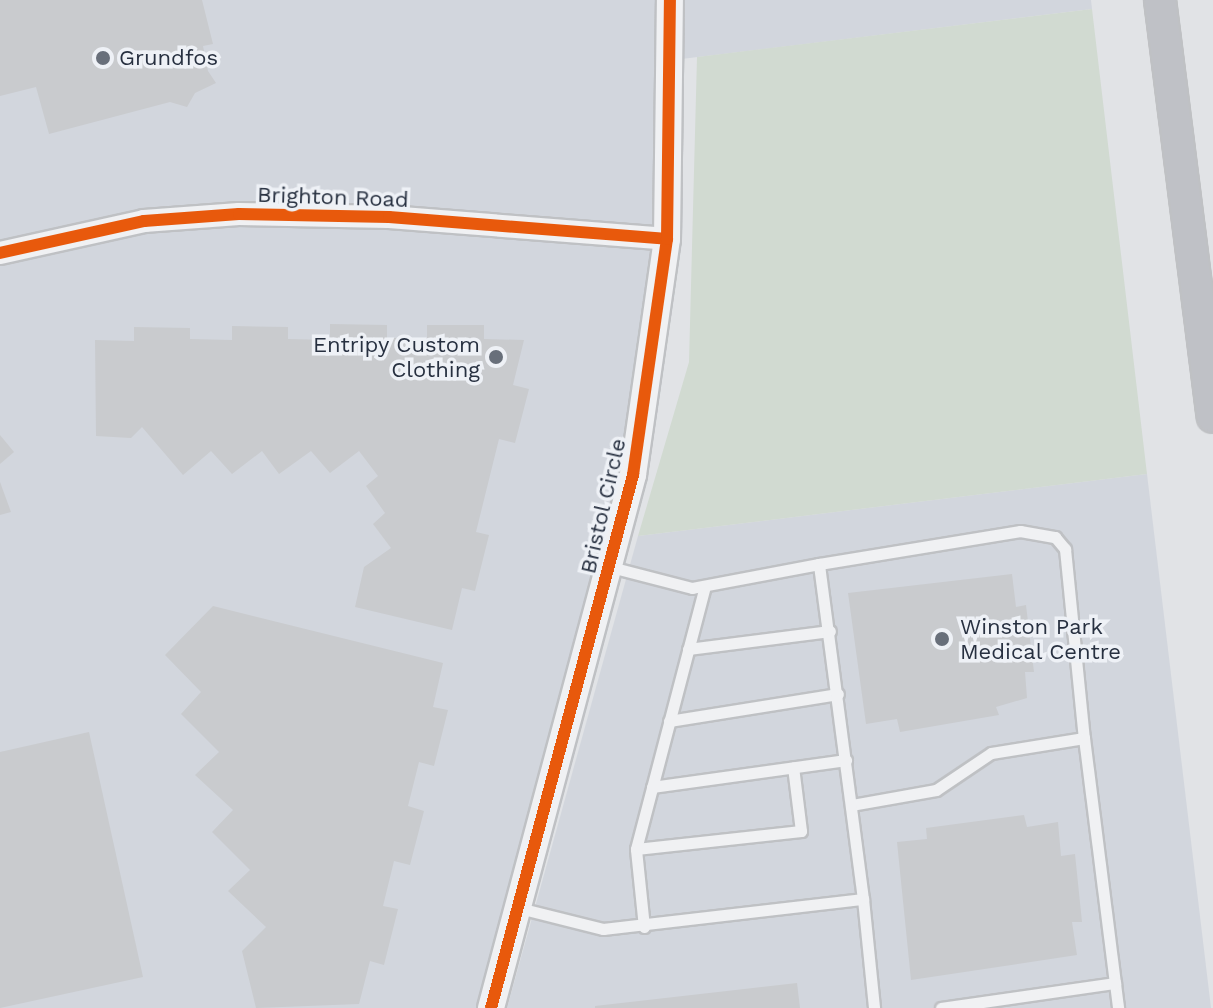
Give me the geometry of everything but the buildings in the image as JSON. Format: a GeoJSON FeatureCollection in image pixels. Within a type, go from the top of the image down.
{"type":"FeatureCollection","features":[{"type":"Feature","properties":{"kind":"main road"},"geometry":{"type":"LineString","coordinates":[[1160,0],[1213,417]]}},
{"type":"Feature","properties":{"kind":"street","name":"Bristol Circle"},"geometry":{"type":"LineString","coordinates":[[491,1008],[611,567],[633,475],[667,239],[670,0]]}},
{"type":"Feature","properties":{"kind":"street","name":"Brighton Road"},"geometry":{"type":"LineString","coordinates":[[0,253],[144,221],[239,214],[389,217],[667,239]]}},
{"type":"Feature","properties":{"kind":"lane"},"geometry":{"type":"LineString","coordinates":[[611,567],[692,588],[1020,531],[1055,537],[1065,549],[1084,738],[1118,1008]]}},
{"type":"Feature","properties":{"kind":"lane"},"geometry":{"type":"LineString","coordinates":[[819,564],[852,805],[874,1008]]}},
{"type":"Feature","properties":{"kind":"lane"},"geometry":{"type":"LineString","coordinates":[[644,927],[636,849],[705,586]]}},
{"type":"Feature","properties":{"kind":"lane"},"geometry":{"type":"LineString","coordinates":[[688,649],[830,631]]}},
{"type":"Feature","properties":{"kind":"lane"},"geometry":{"type":"LineString","coordinates":[[669,721],[838,694]]}},
{"type":"Feature","properties":{"kind":"lane"},"geometry":{"type":"LineString","coordinates":[[852,805],[936,790],[991,753],[1084,738]]}},
{"type":"Feature","properties":{"kind":"lane"},"geometry":{"type":"LineString","coordinates":[[652,787],[846,760]]}},
{"type":"Feature","properties":{"kind":"lane"},"geometry":{"type":"LineString","coordinates":[[636,849],[801,831],[793,767]]}},
{"type":"Feature","properties":{"kind":"lane"},"geometry":{"type":"LineString","coordinates":[[519,908],[603,929],[644,927],[863,899]]}},
{"type":"Feature","properties":{"kind":"lane"},"geometry":{"type":"LineString","coordinates":[[941,1008],[1115,983]]}},
{"type":"Feature","properties":{"kind":"shaded area"},"geometry":{"type":"Polygon","coordinates":[[[0,0],[1091,0],[1092,9],[673,60],[651,365],[491,1008],[0,1008],[0,0]]]}},
{"type":"Feature","properties":{"kind":"shaded area"},"geometry":{"type":"Polygon","coordinates":[[[1092,9],[1147,474],[638,536],[689,362],[697,57],[1092,9]]]}},
{"type":"Feature","properties":{"kind":"shaded area"},"geometry":{"type":"Polygon","coordinates":[[[1147,474],[1211,1008],[507,1008],[638,536],[1147,474]]]}},
{"type":"Feature","properties":{"kind":"cycle path"},"geometry":{"type":"LineString","coordinates":[[491,1008],[633,475],[667,239],[670,0]]}},
{"type":"Feature","properties":{"kind":"cycle path"},"geometry":{"type":"LineString","coordinates":[[0,253],[144,221],[239,214],[389,217],[667,239]]}},
{"type":"Feature","properties":{"kind":"place","name":"Grundfos"},"geometry":{"type":"Point","coordinates":[103,58]}},
{"type":"Feature","properties":{"kind":"place","name":"Entripy Custom Clothing"},"geometry":{"type":"Point","coordinates":[496,357]}},
{"type":"Feature","properties":{"kind":"place","name":"Winston Park Medical Centre"},"geometry":{"type":"Point","coordinates":[942,639]}}]}
